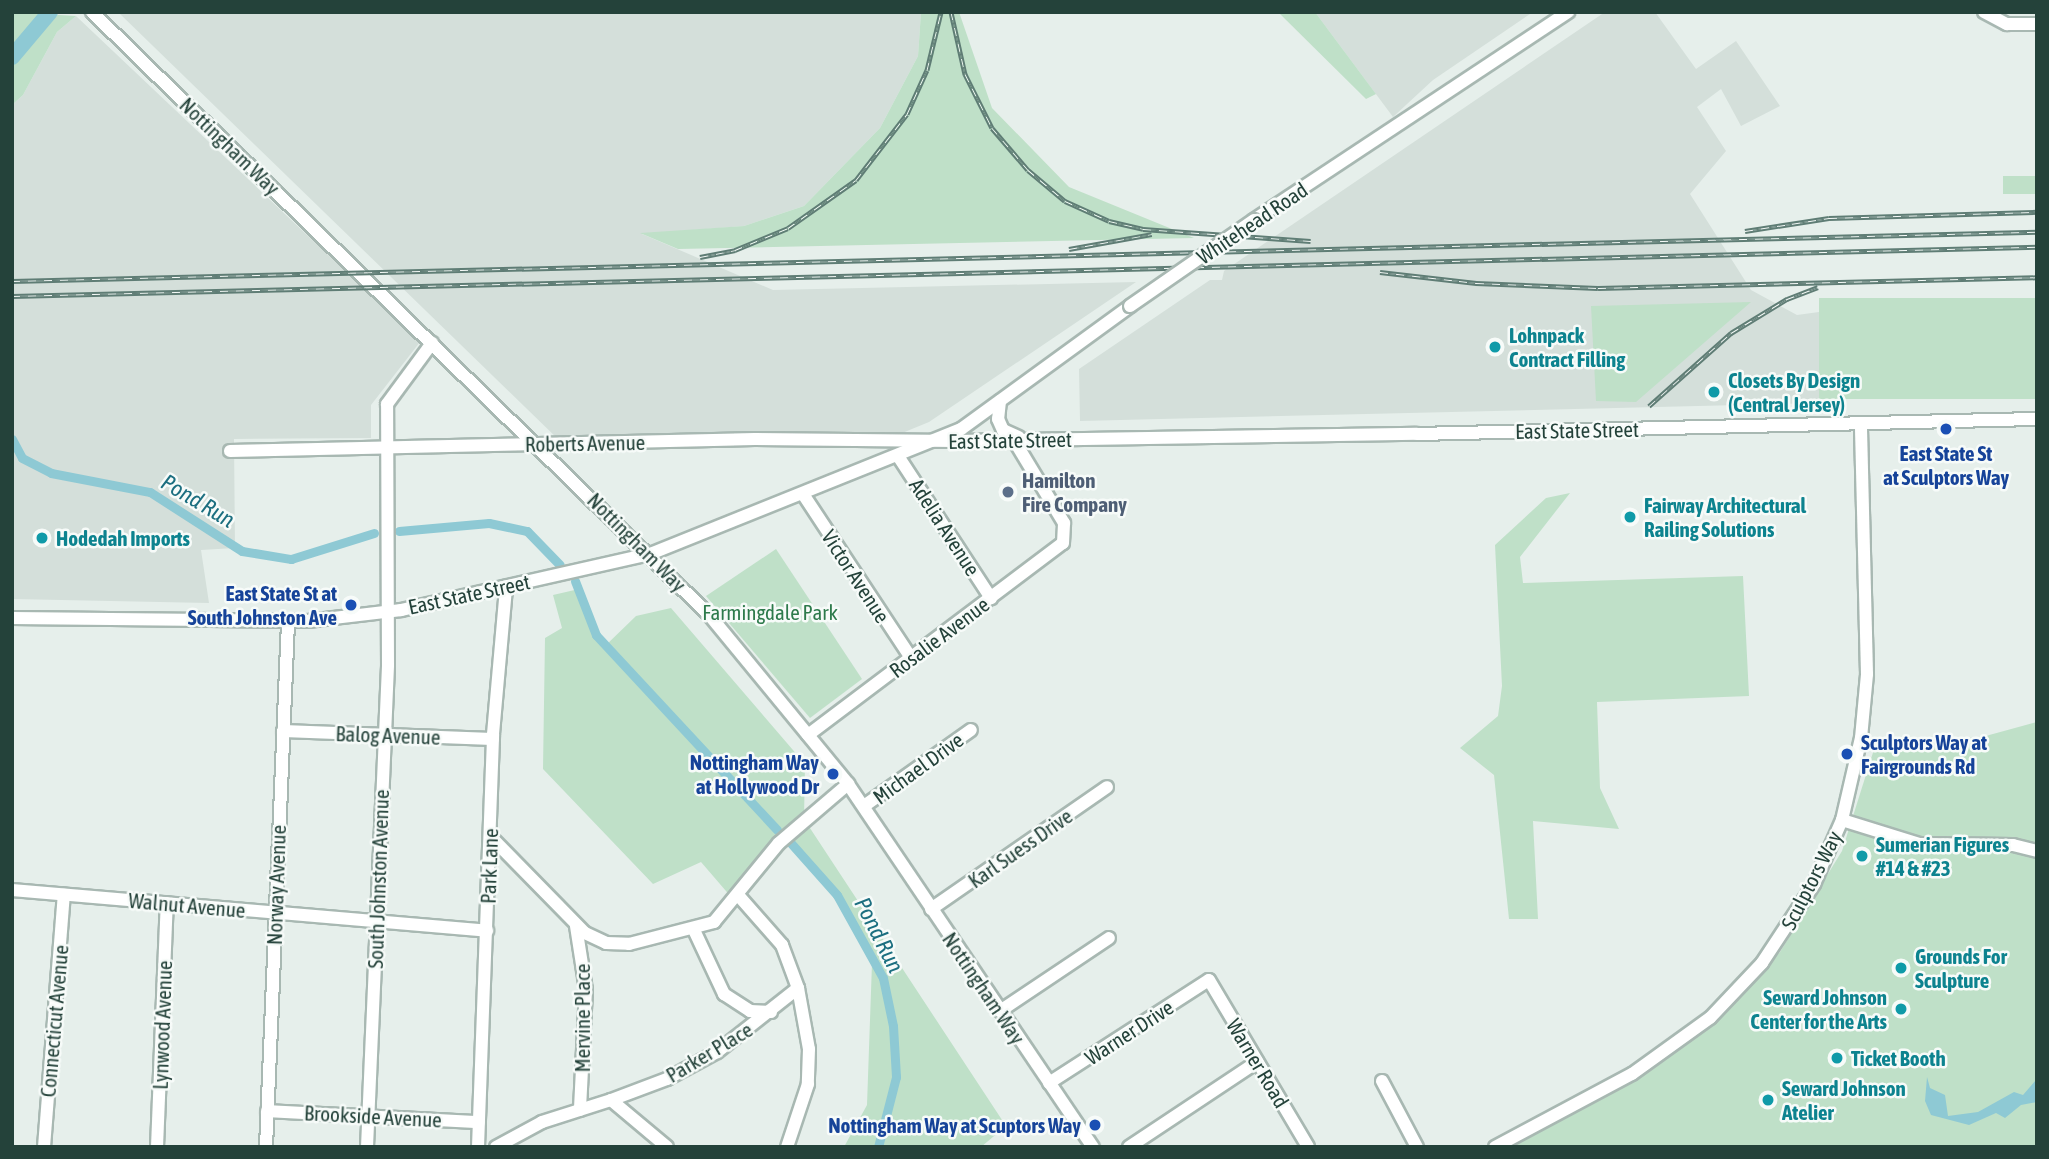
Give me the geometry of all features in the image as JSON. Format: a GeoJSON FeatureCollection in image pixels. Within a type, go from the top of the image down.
{"type":"FeatureCollection","features":[{"type":"Feature","properties":{"kind":"street","name":"Nottingham Way"},"geometry":{"type":"LineString","coordinates":[[92,12],[650,554],[711,617],[864,806],[1093,1147]]}},
{"type":"Feature","properties":{"kind":"street","name":"Whitehead Road"},"geometry":{"type":"LineString","coordinates":[[940,440],[1000,401],[1254,220],[1568,12]]}},
{"type":"Feature","properties":{"kind":"street"},"geometry":{"type":"LineString","coordinates":[[1984,12],[2007,24],[2037,24]]}},
{"type":"Feature","properties":{"kind":"street","name":"South Johnston Avenue"},"geometry":{"type":"LineString","coordinates":[[367,1147],[388,611],[387,449],[391,396],[432,342]]}},
{"type":"Feature","properties":{"kind":"street"},"geometry":{"type":"LineString","coordinates":[[1000,401],[998,419],[1003,430],[1020,440]]}},
{"type":"Feature","properties":{"kind":"street","name":"East State Street"},"geometry":{"type":"LineString","coordinates":[[12,618],[288,623],[388,611],[650,554],[940,440],[2037,419]]}},
{"type":"Feature","properties":{"kind":"street","name":"Sculptors Way"},"geometry":{"type":"LineString","coordinates":[[1495,1147],[1632,1074],[1685,1038],[1728,1001],[1791,923],[1820,872],[1842,820],[1861,738],[1867,674],[1861,423]]}},
{"type":"Feature","properties":{"kind":"street","name":"Roberts Avenue"},"geometry":{"type":"LineString","coordinates":[[230,451],[537,444],[940,440]]}},
{"type":"Feature","properties":{"kind":"street","name":"Rosalie Avenue"},"geometry":{"type":"LineString","coordinates":[[808,735],[1059,549],[1066,536],[1064,523],[1020,440]]}},
{"type":"Feature","properties":{"kind":"street","name":"Adelia Avenue"},"geometry":{"type":"LineString","coordinates":[[898,456],[991,598]]}},
{"type":"Feature","properties":{"kind":"street","name":"Victor Avenue"},"geometry":{"type":"LineString","coordinates":[[803,494],[911,659]]}},
{"type":"Feature","properties":{"kind":"street","name":"Park Lane"},"geometry":{"type":"LineString","coordinates":[[478,1147],[493,739],[506,587]]}},
{"type":"Feature","properties":{"kind":"street","name":"Norway Avenue"},"geometry":{"type":"LineString","coordinates":[[266,1147],[288,623]]}},
{"type":"Feature","properties":{"kind":"street","name":"Michael Drive"},"geometry":{"type":"LineString","coordinates":[[864,806],[971,730]]}},
{"type":"Feature","properties":{"kind":"street","name":"Balog Avenue"},"geometry":{"type":"LineString","coordinates":[[283,731],[493,739]]}},
{"type":"Feature","properties":{"kind":"street"},"geometry":{"type":"LineString","coordinates":[[490,835],[576,926],[594,939],[617,944],[694,930],[723,915],[779,843],[848,784]]}},
{"type":"Feature","properties":{"kind":"street","name":"Karl Suess Drive"},"geometry":{"type":"LineString","coordinates":[[932,909],[1107,787]]}},
{"type":"Feature","properties":{"kind":"street"},"geometry":{"type":"LineString","coordinates":[[1842,820],[1919,844],[2012,845],[2037,851]]}},
{"type":"Feature","properties":{"kind":"street","name":"Walnut Avenue"},"geometry":{"type":"LineString","coordinates":[[12,890],[487,931]]}},
{"type":"Feature","properties":{"kind":"street","name":"Connecticut Avenue"},"geometry":{"type":"LineString","coordinates":[[44,1147],[64,895]]}},
{"type":"Feature","properties":{"kind":"street"},"geometry":{"type":"LineString","coordinates":[[738,895],[782,945],[798,988],[808,1049],[808,1084],[787,1147]]}},
{"type":"Feature","properties":{"kind":"street","name":"Lynwood Avenue"},"geometry":{"type":"LineString","coordinates":[[157,1147],[167,904]]}},
{"type":"Feature","properties":{"kind":"street","name":"Mervine Place"},"geometry":{"type":"LineString","coordinates":[[576,926],[586,1002],[580,1110]]}},
{"type":"Feature","properties":{"kind":"street"},"geometry":{"type":"LineString","coordinates":[[694,930],[724,995],[750,1011],[771,1012]]}},
{"type":"Feature","properties":{"kind":"street"},"geometry":{"type":"LineString","coordinates":[[1000,1011],[1109,939]]}},
{"type":"Feature","properties":{"kind":"street","name":"Warner Road"},"geometry":{"type":"LineString","coordinates":[[1209,980],[1308,1147]]}},
{"type":"Feature","properties":{"kind":"street","name":"Warner Drive"},"geometry":{"type":"LineString","coordinates":[[1049,1083],[1209,980]]}},
{"type":"Feature","properties":{"kind":"street","name":"Parker Place"},"geometry":{"type":"LineString","coordinates":[[496,1147],[535,1125],[611,1100],[692,1066],[771,1012],[798,988]]}},
{"type":"Feature","properties":{"kind":"street"},"geometry":{"type":"LineString","coordinates":[[1129,1147],[1258,1062]]}},
{"type":"Feature","properties":{"kind":"street"},"geometry":{"type":"LineString","coordinates":[[1382,1081],[1417,1147]]}},
{"type":"Feature","properties":{"kind":"street"},"geometry":{"type":"LineString","coordinates":[[611,1100],[667,1147]]}},
{"type":"Feature","properties":{"kind":"street","name":"Brookside Avenue"},"geometry":{"type":"LineString","coordinates":[[267,1111],[479,1122]]}},
{"type":"Feature","properties":{"kind":"shaded area"},"geometry":{"type":"Polygon","coordinates":[[[118,12],[921,12],[918,56],[880,128],[804,206],[744,226],[642,234],[773,290],[1136,282],[929,422],[890,438],[560,441],[118,12]]]}},
{"type":"Feature","properties":{"kind":"shaded area"},"geometry":{"type":"Polygon","coordinates":[[[1315,12],[1533,12],[1433,80],[1393,117],[1315,12]]]}},
{"type":"Feature","properties":{"kind":"shaded area"},"geometry":{"type":"Polygon","coordinates":[[[1605,12],[1655,12],[1696,69],[1736,41],[1780,106],[1741,126],[1721,89],[1697,107],[1726,151],[1690,194],[1751,290],[1797,315],[1819,312],[1819,403],[1080,421],[1079,369],[1210,280],[1222,280],[1224,271],[1605,12]]]}},
{"type":"Feature","properties":{"kind":"shaded area"},"geometry":{"type":"Polygon","coordinates":[[[76,16],[420,342],[371,405],[371,438],[234,439],[235,548],[201,550],[209,603],[12,599],[12,105],[23,95],[57,32],[76,16]]]}},
{"type":"Feature","properties":{"kind":"green space"},"geometry":{"type":"Polygon","coordinates":[[[12,12],[76,16],[57,32],[23,95],[12,105],[12,12]]]}},
{"type":"Feature","properties":{"kind":"green space"},"geometry":{"type":"Polygon","coordinates":[[[921,12],[959,12],[992,108],[1069,187],[1194,238],[678,249],[640,233],[744,226],[804,206],[880,128],[918,56],[921,12]]]}},
{"type":"Feature","properties":{"kind":"green space"},"geometry":{"type":"Polygon","coordinates":[[[1278,12],[1315,12],[1376,94],[1366,99],[1278,12]]]}},
{"type":"Feature","properties":{"kind":"green space"},"geometry":{"type":"Polygon","coordinates":[[[2003,176],[2037,176],[2037,194],[2003,194],[2003,176]]]}},
{"type":"Feature","properties":{"kind":"green space"},"geometry":{"type":"Polygon","coordinates":[[[1819,298],[2037,298],[2037,399],[1819,399],[1819,298]]]}},
{"type":"Feature","properties":{"kind":"green space"},"geometry":{"type":"Polygon","coordinates":[[[1751,302],[1636,402],[1596,401],[1591,306],[1751,302]]]}},
{"type":"Feature","properties":{"kind":"green space"},"geometry":{"type":"Polygon","coordinates":[[[1570,493],[1520,557],[1523,583],[1743,576],[1749,696],[1597,702],[1600,788],[1619,829],[1533,821],[1538,919],[1509,919],[1494,775],[1460,748],[1498,716],[1502,686],[1495,545],[1546,498],[1570,493]]]}},
{"type":"Feature","properties":{"kind":"green space","name":"Farmingdale Park"},"geometry":{"type":"Polygon","coordinates":[[[776,549],[862,679],[810,718],[706,596],[776,549]]]}},
{"type":"Feature","properties":{"kind":"green space"},"geometry":{"type":"Polygon","coordinates":[[[579,589],[603,648],[636,616],[671,608],[805,764],[804,819],[1006,1126],[981,1147],[844,1147],[867,1105],[872,963],[832,887],[782,839],[732,898],[701,862],[653,884],[543,769],[545,638],[562,628],[553,595],[579,589]]]}},
{"type":"Feature","properties":{"kind":"green space","name":"Grounds For Sculpture"},"geometry":{"type":"Polygon","coordinates":[[[2037,722],[2037,1147],[1507,1147],[1659,1064],[1718,1019],[1752,984],[1780,952],[1842,851],[1876,743],[1982,737],[2037,722]]]}},
{"type":"Feature","properties":{"kind":"water"},"geometry":{"type":"Polygon","coordinates":[[[1927,1077],[1930,1088],[1945,1095],[1948,1116],[1978,1112],[2014,1092],[2023,1095],[2036,1080],[2037,1102],[2021,1105],[2005,1118],[1996,1113],[1969,1125],[1931,1115],[1925,1101],[1927,1077]]]}},
{"type":"Feature","properties":{"kind":"waterway"},"geometry":{"type":"LineString","coordinates":[[12,57],[50,12]]}},
{"type":"Feature","properties":{"kind":"waterway","name":"Pond Run"},"geometry":{"type":"LineString","coordinates":[[12,439],[22,458],[51,473],[150,492],[242,551],[291,559],[374,533]]}},
{"type":"Feature","properties":{"kind":"waterway","name":"Pond Run"},"geometry":{"type":"LineString","coordinates":[[399,531],[489,523],[527,531],[560,565]]}},
{"type":"Feature","properties":{"kind":"waterway","name":"Pond Run"},"geometry":{"type":"LineString","coordinates":[[575,581],[596,635],[777,830]]}},
{"type":"Feature","properties":{"kind":"waterway","name":"Pond Run"},"geometry":{"type":"LineString","coordinates":[[789,841],[837,895],[883,978],[893,1026],[896,1077],[878,1147]]}},
{"type":"Feature","properties":{"kind":"railway"},"geometry":{"type":"LineString","coordinates":[[700,257],[735,250],[788,228],[856,180],[907,114],[927,70],[941,12]]}},
{"type":"Feature","properties":{"kind":"railway"},"geometry":{"type":"LineString","coordinates":[[951,12],[965,74],[992,128],[1028,170],[1065,201],[1109,221],[1143,229],[1311,241]]}},
{"type":"Feature","properties":{"kind":"railway"},"geometry":{"type":"LineString","coordinates":[[1745,231],[1829,218],[2037,212]]}},
{"type":"Feature","properties":{"kind":"railway"},"geometry":{"type":"LineString","coordinates":[[12,281],[2037,232]]}},
{"type":"Feature","properties":{"kind":"railway"},"geometry":{"type":"LineString","coordinates":[[1069,249],[1152,234]]}},
{"type":"Feature","properties":{"kind":"railway"},"geometry":{"type":"LineString","coordinates":[[12,296],[2037,247]]}},
{"type":"Feature","properties":{"kind":"railway"},"geometry":{"type":"LineString","coordinates":[[1380,272],[1476,283],[1598,288],[2037,277]]}},
{"type":"Feature","properties":{"kind":"railway"},"geometry":{"type":"LineString","coordinates":[[1649,406],[1731,333],[1787,299],[1818,287]]}},
{"type":"Feature","properties":{"kind":"place","name":"Lohnpack Contract Filling"},"geometry":{"type":"Point","coordinates":[1495,347]}},
{"type":"Feature","properties":{"kind":"place","name":"Closets By Design (Central Jersey)"},"geometry":{"type":"Point","coordinates":[1714,392]}},
{"type":"Feature","properties":{"kind":"place","name":"East State St at Sculptors Way"},"geometry":{"type":"Point","coordinates":[1946,429]}},
{"type":"Feature","properties":{"kind":"place","name":"Hamilton Fire Company"},"geometry":{"type":"Point","coordinates":[1008,492]}},
{"type":"Feature","properties":{"kind":"place","name":"Fairway Architectural Railing Solutions"},"geometry":{"type":"Point","coordinates":[1630,517]}},
{"type":"Feature","properties":{"kind":"place","name":"Hodedah Imports"},"geometry":{"type":"Point","coordinates":[42,538]}},
{"type":"Feature","properties":{"kind":"place","name":"East State St at South Johnston Ave"},"geometry":{"type":"Point","coordinates":[351,605]}},
{"type":"Feature","properties":{"kind":"place","name":"Sculptors Way at Fairgrounds Rd"},"geometry":{"type":"Point","coordinates":[1847,754]}},
{"type":"Feature","properties":{"kind":"place","name":"Nottingham Way at Hollywood Dr"},"geometry":{"type":"Point","coordinates":[833,774]}},
{"type":"Feature","properties":{"kind":"place","name":"Sumerian Figures #14 & #23"},"geometry":{"type":"Point","coordinates":[1862,856]}},
{"type":"Feature","properties":{"kind":"place","name":"Grounds For Sculpture"},"geometry":{"type":"Point","coordinates":[1901,968]}},
{"type":"Feature","properties":{"kind":"place","name":"Seward Johnson Center for the Arts"},"geometry":{"type":"Point","coordinates":[1901,1009]}},
{"type":"Feature","properties":{"kind":"place","name":"Ticket Booth"},"geometry":{"type":"Point","coordinates":[1837,1058]}},
{"type":"Feature","properties":{"kind":"place","name":"Seward Johnson Atelier"},"geometry":{"type":"Point","coordinates":[1768,1100]}},
{"type":"Feature","properties":{"kind":"place","name":"Nottingham Way at Scuptors Way"},"geometry":{"type":"Point","coordinates":[1095,1125]}}]}
